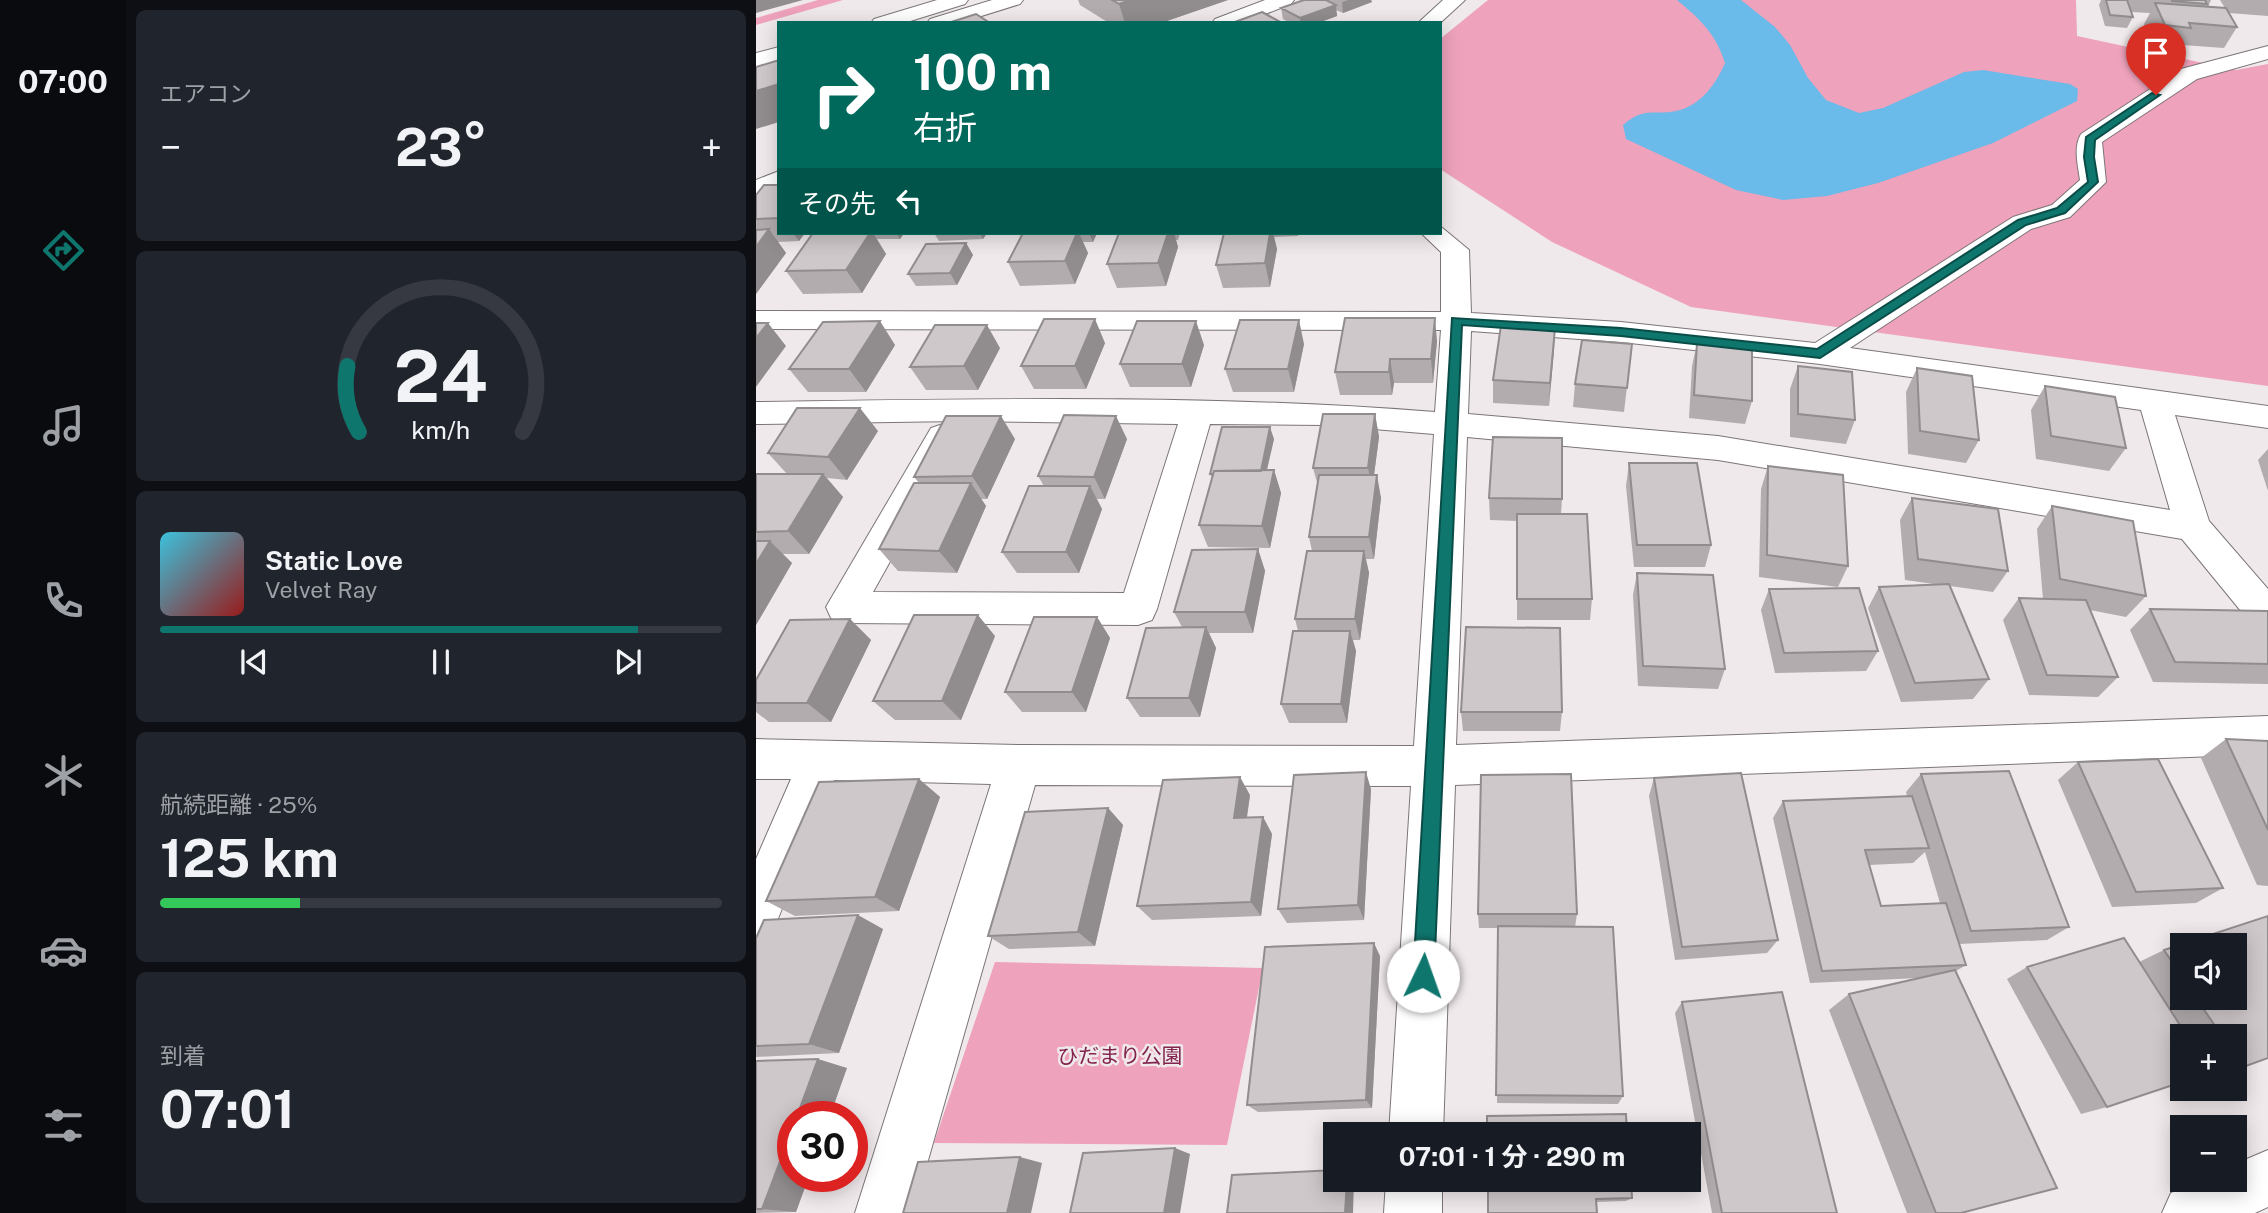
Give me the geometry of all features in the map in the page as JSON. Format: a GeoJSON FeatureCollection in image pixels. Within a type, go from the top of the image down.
{"type":"FeatureCollection","features":[{"type":"Feature","properties":{"kind":"street"},"geometry":{"type":"LineString","coordinates":[[888,21],[958,0]]}},
{"type":"Feature","properties":{"kind":"street"},"geometry":{"type":"LineString","coordinates":[[944,21],[1013,0]]}},
{"type":"Feature","properties":{"kind":"street"},"geometry":{"type":"LineString","coordinates":[[1227,21],[1283,0]]}},
{"type":"Feature","properties":{"kind":"street"},"geometry":{"type":"LineString","coordinates":[[1430,21],[1455,0]]}},
{"type":"Feature","properties":{"kind":"street"},"geometry":{"type":"LineString","coordinates":[[1820,354],[2022,223],[2061,211],[2093,182],[2089,157],[2090,139],[2119,119],[2189,74],[2268,52]]}},
{"type":"Feature","properties":{"kind":"street"},"geometry":{"type":"LineString","coordinates":[[756,60],[777,54]]}},
{"type":"Feature","properties":{"kind":"street"},"geometry":{"type":"LineString","coordinates":[[756,78],[777,72]]}},
{"type":"Feature","properties":{"kind":"street"},"geometry":{"type":"LineString","coordinates":[[1417,1122],[1456,321],[1455,250],[1436,235]]}},
{"type":"Feature","properties":{"kind":"street"},"geometry":{"type":"LineString","coordinates":[[756,320],[1456,321],[1621,332],[1820,354],[2268,416]]}},
{"type":"Feature","properties":{"kind":"street"},"geometry":{"type":"LineString","coordinates":[[2154,401],[2193,527],[2268,616]]}},
{"type":"Feature","properties":{"kind":"street"},"geometry":{"type":"LineString","coordinates":[[958,410],[845,607],[1138,609],[1197,414]]}},
{"type":"Feature","properties":{"kind":"street"},"geometry":{"type":"LineString","coordinates":[[756,413],[958,410],[1325,414],[1718,448],[2193,527]]}},
{"type":"Feature","properties":{"kind":"street"},"geometry":{"type":"LineString","coordinates":[[756,759],[1019,765],[1433,766],[2268,735]]}},
{"type":"Feature","properties":{"kind":"street"},"geometry":{"type":"LineString","coordinates":[[756,914],[821,760]]}},
{"type":"Feature","properties":{"kind":"street"},"geometry":{"type":"LineString","coordinates":[[884,1213],[1019,765]]}},
{"type":"Feature","properties":{"kind":"street"},"geometry":{"type":"LineString","coordinates":[[2191,1213],[2268,1178]]}},
{"type":"Feature","properties":{"kind":"street"},"geometry":{"type":"LineString","coordinates":[[1413,1213],[1414,1192]]}},
{"type":"Feature","properties":{"kind":"green space"},"geometry":{"type":"Polygon","coordinates":[[[818,0],[843,0],[756,25],[756,18],[818,0]]]}},
{"type":"Feature","properties":{"kind":"green space"},"geometry":{"type":"Polygon","coordinates":[[[1488,0],[2076,0],[2077,36],[2236,70],[2268,64],[2268,386],[1691,307],[1552,242],[1442,170],[1442,37],[1488,0]]]}},
{"type":"Feature","properties":{"kind":"green space","name":"ひだまり公園"},"geometry":{"type":"Polygon","coordinates":[[[995,962],[1263,968],[1227,1145],[934,1143],[995,962]]]}},
{"type":"Feature","properties":{"kind":"water"},"geometry":{"type":"Polygon","coordinates":[[[1677,0],[1741,0],[1775,27],[1790,45],[1808,78],[1826,100],[1859,113],[1883,108],[1964,72],[1983,70],[2070,84],[2078,89],[2077,101],[1993,143],[1878,183],[1827,196],[1783,200],[1736,190],[1626,139],[1623,125],[1638,115],[1680,110],[1702,98],[1718,78],[1725,63],[1706,28],[1677,0]]]}},
{"type":"Feature","properties":{"kind":"building"},"geometry":{"type":"Polygon","coordinates":[[[1112,0],[1130,0],[1119,4],[1112,0]]]}},
{"type":"Feature","properties":{"kind":"building"},"geometry":{"type":"Polygon","coordinates":[[[1304,0],[1326,0],[1336,5],[1300,18],[1281,8],[1304,0]]]}},
{"type":"Feature","properties":{"kind":"building"},"geometry":{"type":"Polygon","coordinates":[[[2106,0],[2127,0],[2133,17],[2110,15],[2106,0]]]}},
{"type":"Feature","properties":{"kind":"building"},"geometry":{"type":"Polygon","coordinates":[[[2205,0],[2207,4],[2172,1],[2205,0]]]}},
{"type":"Feature","properties":{"kind":"building"},"geometry":{"type":"Polygon","coordinates":[[[2155,3],[2226,8],[2237,27],[2189,23],[2191,28],[2165,25],[2155,3]]]}},
{"type":"Feature","properties":{"kind":"building"},"geometry":{"type":"Polygon","coordinates":[[[1262,12],[1278,21],[1237,21],[1262,12]]]}},
{"type":"Feature","properties":{"kind":"building"},"geometry":{"type":"Polygon","coordinates":[[[976,14],[987,21],[954,21],[976,14]]]}},
{"type":"Feature","properties":{"kind":"building"},"geometry":{"type":"Polygon","coordinates":[[[777,61],[777,85],[756,91],[756,67],[777,61]]]}},
{"type":"Feature","properties":{"kind":"building"},"geometry":{"type":"Polygon","coordinates":[[[764,185],[777,185],[777,218],[756,219],[756,195],[764,185]]]}},
{"type":"Feature","properties":{"kind":"building"},"geometry":{"type":"Polygon","coordinates":[[[769,229],[756,247],[756,230],[769,229]]]}},
{"type":"Feature","properties":{"kind":"building"},"geometry":{"type":"Polygon","coordinates":[[[812,235],[869,235],[846,270],[786,271],[812,235]]]}},
{"type":"Feature","properties":{"kind":"building"},"geometry":{"type":"Polygon","coordinates":[[[1022,235],[1076,235],[1065,261],[1008,262],[1022,235]]]}},
{"type":"Feature","properties":{"kind":"building"},"geometry":{"type":"Polygon","coordinates":[[[1118,235],[1167,235],[1158,263],[1107,264],[1118,235]]]}},
{"type":"Feature","properties":{"kind":"building"},"geometry":{"type":"Polygon","coordinates":[[[1224,235],[1270,235],[1265,263],[1216,265],[1224,235]]]}},
{"type":"Feature","properties":{"kind":"building"},"geometry":{"type":"Polygon","coordinates":[[[966,243],[950,273],[908,274],[926,244],[966,243]]]}},
{"type":"Feature","properties":{"kind":"building"},"geometry":{"type":"Polygon","coordinates":[[[1345,318],[1435,318],[1431,359],[1390,359],[1389,372],[1335,372],[1345,318]]]}},
{"type":"Feature","properties":{"kind":"building"},"geometry":{"type":"Polygon","coordinates":[[[1044,319],[1095,319],[1075,366],[1021,366],[1044,319]]]}},
{"type":"Feature","properties":{"kind":"building"},"geometry":{"type":"Polygon","coordinates":[[[1240,320],[1299,320],[1288,369],[1225,369],[1240,320]]]}},
{"type":"Feature","properties":{"kind":"building"},"geometry":{"type":"Polygon","coordinates":[[[880,321],[849,369],[789,369],[823,322],[880,321]]]}},
{"type":"Feature","properties":{"kind":"building"},"geometry":{"type":"Polygon","coordinates":[[[1137,321],[1196,321],[1182,364],[1120,364],[1137,321]]]}},
{"type":"Feature","properties":{"kind":"building"},"geometry":{"type":"Polygon","coordinates":[[[756,323],[768,323],[756,338],[756,323]]]}},
{"type":"Feature","properties":{"kind":"building"},"geometry":{"type":"Polygon","coordinates":[[[935,325],[987,325],[964,366],[910,367],[935,325]]]}},
{"type":"Feature","properties":{"kind":"building"},"geometry":{"type":"Polygon","coordinates":[[[1501,325],[1555,328],[1550,383],[1493,380],[1501,325]]]}},
{"type":"Feature","properties":{"kind":"building"},"geometry":{"type":"Polygon","coordinates":[[[1582,340],[1632,344],[1627,388],[1575,384],[1582,340]]]}},
{"type":"Feature","properties":{"kind":"building"},"geometry":{"type":"Polygon","coordinates":[[[1697,343],[1752,348],[1752,401],[1694,395],[1697,343]]]}},
{"type":"Feature","properties":{"kind":"building"},"geometry":{"type":"Polygon","coordinates":[[[1798,366],[1852,372],[1855,420],[1798,414],[1798,366]]]}},
{"type":"Feature","properties":{"kind":"building"},"geometry":{"type":"Polygon","coordinates":[[[1917,368],[1972,376],[1979,440],[1920,431],[1917,368]]]}},
{"type":"Feature","properties":{"kind":"building"},"geometry":{"type":"Polygon","coordinates":[[[2045,386],[2115,397],[2126,448],[2051,436],[2045,386]]]}},
{"type":"Feature","properties":{"kind":"building"},"geometry":{"type":"Polygon","coordinates":[[[797,408],[860,408],[828,457],[768,453],[797,408]]]}},
{"type":"Feature","properties":{"kind":"building"},"geometry":{"type":"Polygon","coordinates":[[[1323,414],[1375,414],[1368,468],[1313,468],[1323,414]]]}},
{"type":"Feature","properties":{"kind":"building"},"geometry":{"type":"Polygon","coordinates":[[[1064,415],[1116,416],[1094,477],[1038,476],[1064,415]]]}},
{"type":"Feature","properties":{"kind":"building"},"geometry":{"type":"Polygon","coordinates":[[[946,416],[1001,416],[972,476],[914,477],[946,416]]]}},
{"type":"Feature","properties":{"kind":"building"},"geometry":{"type":"Polygon","coordinates":[[[1222,427],[1270,427],[1261,471],[1214,471],[1210,474],[1222,427]]]}},
{"type":"Feature","properties":{"kind":"building"},"geometry":{"type":"Polygon","coordinates":[[[1493,437],[1562,438],[1562,499],[1489,498],[1493,437]]]}},
{"type":"Feature","properties":{"kind":"building"},"geometry":{"type":"Polygon","coordinates":[[[1629,463],[1697,463],[1711,545],[1637,545],[1629,463]]]}},
{"type":"Feature","properties":{"kind":"building"},"geometry":{"type":"Polygon","coordinates":[[[1768,466],[1843,475],[1848,566],[1767,555],[1768,466]]]}},
{"type":"Feature","properties":{"kind":"building"},"geometry":{"type":"Polygon","coordinates":[[[1274,470],[1262,526],[1199,525],[1214,471],[1274,470]]]}},
{"type":"Feature","properties":{"kind":"building"},"geometry":{"type":"Polygon","coordinates":[[[756,474],[823,474],[788,531],[756,532],[756,474]]]}},
{"type":"Feature","properties":{"kind":"building"},"geometry":{"type":"Polygon","coordinates":[[[1319,475],[1377,475],[1369,537],[1309,537],[1319,475]]]}},
{"type":"Feature","properties":{"kind":"building"},"geometry":{"type":"Polygon","coordinates":[[[914,483],[971,483],[939,551],[879,549],[914,483]]]}},
{"type":"Feature","properties":{"kind":"building"},"geometry":{"type":"Polygon","coordinates":[[[1029,486],[1090,486],[1066,552],[1002,552],[1029,486]]]}},
{"type":"Feature","properties":{"kind":"building"},"geometry":{"type":"Polygon","coordinates":[[[1912,498],[1998,509],[2008,571],[1918,559],[1912,498]]]}},
{"type":"Feature","properties":{"kind":"building"},"geometry":{"type":"Polygon","coordinates":[[[2052,506],[2133,521],[2146,596],[2060,579],[2052,506]]]}},
{"type":"Feature","properties":{"kind":"building"},"geometry":{"type":"Polygon","coordinates":[[[1517,514],[1587,514],[1592,599],[1517,599],[1517,514]]]}},
{"type":"Feature","properties":{"kind":"building"},"geometry":{"type":"Polygon","coordinates":[[[756,541],[770,541],[756,564],[756,541]]]}},
{"type":"Feature","properties":{"kind":"building"},"geometry":{"type":"Polygon","coordinates":[[[1258,549],[1245,612],[1174,612],[1192,550],[1258,549]]]}},
{"type":"Feature","properties":{"kind":"building"},"geometry":{"type":"Polygon","coordinates":[[[1307,551],[1364,551],[1355,619],[1295,619],[1307,551]]]}},
{"type":"Feature","properties":{"kind":"building"},"geometry":{"type":"Polygon","coordinates":[[[1637,573],[1713,575],[1725,669],[1643,666],[1637,573]]]}},
{"type":"Feature","properties":{"kind":"building"},"geometry":{"type":"Polygon","coordinates":[[[1949,584],[1989,679],[1915,683],[1879,587],[1949,584]]]}},
{"type":"Feature","properties":{"kind":"building"},"geometry":{"type":"Polygon","coordinates":[[[1859,588],[1878,651],[1784,653],[1769,589],[1859,588]]]}},
{"type":"Feature","properties":{"kind":"building"},"geometry":{"type":"Polygon","coordinates":[[[2019,598],[2086,600],[2118,677],[2047,675],[2019,598]]]}},
{"type":"Feature","properties":{"kind":"building"},"geometry":{"type":"Polygon","coordinates":[[[2150,609],[2268,611],[2268,664],[2175,662],[2150,609]]]}},
{"type":"Feature","properties":{"kind":"building"},"geometry":{"type":"Polygon","coordinates":[[[914,615],[978,615],[942,701],[873,701],[914,615]]]}},
{"type":"Feature","properties":{"kind":"building"},"geometry":{"type":"Polygon","coordinates":[[[1034,617],[1097,617],[1072,692],[1005,692],[1034,617]]]}},
{"type":"Feature","properties":{"kind":"building"},"geometry":{"type":"Polygon","coordinates":[[[850,619],[807,703],[756,703],[756,680],[790,620],[850,619]]]}},
{"type":"Feature","properties":{"kind":"building"},"geometry":{"type":"Polygon","coordinates":[[[1206,627],[1189,698],[1127,698],[1146,628],[1206,627]]]}},
{"type":"Feature","properties":{"kind":"building"},"geometry":{"type":"Polygon","coordinates":[[[1466,627],[1560,628],[1562,712],[1461,712],[1466,627]]]}},
{"type":"Feature","properties":{"kind":"building"},"geometry":{"type":"Polygon","coordinates":[[[1293,631],[1350,631],[1341,704],[1281,704],[1293,631]]]}},
{"type":"Feature","properties":{"kind":"building"},"geometry":{"type":"Polygon","coordinates":[[[2226,739],[2268,741],[2268,830],[2226,739]]]}},
{"type":"Feature","properties":{"kind":"building"},"geometry":{"type":"Polygon","coordinates":[[[2158,759],[2223,888],[2136,892],[2078,762],[2158,759]]]}},
{"type":"Feature","properties":{"kind":"building"},"geometry":{"type":"Polygon","coordinates":[[[2009,771],[2069,927],[1971,931],[1921,774],[2009,771]]]}},
{"type":"Feature","properties":{"kind":"building"},"geometry":{"type":"Polygon","coordinates":[[[1366,772],[1358,905],[1278,909],[1294,775],[1366,772]]]}},
{"type":"Feature","properties":{"kind":"building"},"geometry":{"type":"Polygon","coordinates":[[[1741,773],[1778,940],[1682,947],[1654,778],[1741,773]]]}},
{"type":"Feature","properties":{"kind":"building"},"geometry":{"type":"Polygon","coordinates":[[[1571,774],[1577,914],[1478,914],[1481,775],[1571,774]]]}},
{"type":"Feature","properties":{"kind":"building"},"geometry":{"type":"Polygon","coordinates":[[[1240,777],[1234,818],[1263,817],[1251,902],[1137,906],[1163,780],[1240,777]]]}},
{"type":"Feature","properties":{"kind":"building"},"geometry":{"type":"Polygon","coordinates":[[[919,779],[875,897],[766,901],[819,782],[919,779]]]}},
{"type":"Feature","properties":{"kind":"building"},"geometry":{"type":"Polygon","coordinates":[[[1912,796],[1929,848],[1865,850],[1881,906],[1946,903],[1966,965],[1822,971],[1783,801],[1912,796]]]}},
{"type":"Feature","properties":{"kind":"building"},"geometry":{"type":"Polygon","coordinates":[[[1108,808],[1078,932],[988,936],[1025,812],[1108,808]]]}},
{"type":"Feature","properties":{"kind":"building"},"geometry":{"type":"Polygon","coordinates":[[[858,915],[809,1044],[756,1046],[756,938],[764,920],[858,915]]]}},
{"type":"Feature","properties":{"kind":"building"},"geometry":{"type":"Polygon","coordinates":[[[2268,916],[2268,1058],[2247,1066],[2247,1024],[2214,1024],[2204,1010],[2247,1010],[2247,933],[2216,933],[2268,916]]]}},
{"type":"Feature","properties":{"kind":"building"},"geometry":{"type":"Polygon","coordinates":[[[1498,926],[1613,927],[1623,1096],[1496,1095],[1498,926]]]}},
{"type":"Feature","properties":{"kind":"building"},"geometry":{"type":"Polygon","coordinates":[[[2124,938],[2179,1024],[2170,1024],[2170,1086],[2107,1107],[2027,967],[2124,938]]]}},
{"type":"Feature","properties":{"kind":"building"},"geometry":{"type":"Polygon","coordinates":[[[1374,943],[1366,1100],[1247,1105],[1265,947],[1374,943]]]}},
{"type":"Feature","properties":{"kind":"building"},"geometry":{"type":"Polygon","coordinates":[[[2170,948],[2170,959],[2164,950],[2170,948]]]}},
{"type":"Feature","properties":{"kind":"building"},"geometry":{"type":"Polygon","coordinates":[[[1955,970],[2057,1188],[1961,1213],[1936,1213],[1849,994],[1955,970]]]}},
{"type":"Feature","properties":{"kind":"building"},"geometry":{"type":"Polygon","coordinates":[[[1782,992],[1837,1213],[1722,1213],[1682,1002],[1782,992]]]}},
{"type":"Feature","properties":{"kind":"building"},"geometry":{"type":"Polygon","coordinates":[[[818,1059],[803,1101],[777,1101],[777,1169],[762,1209],[756,1209],[756,1061],[818,1059]]]}},
{"type":"Feature","properties":{"kind":"building"},"geometry":{"type":"Polygon","coordinates":[[[1626,1114],[1626,1122],[1487,1122],[1487,1116],[1626,1114]]]}},
{"type":"Feature","properties":{"kind":"building"},"geometry":{"type":"Polygon","coordinates":[[[1175,1148],[1164,1213],[1070,1213],[1083,1153],[1175,1148]]]}},
{"type":"Feature","properties":{"kind":"building"},"geometry":{"type":"Polygon","coordinates":[[[1020,1157],[1007,1213],[903,1213],[918,1162],[1020,1157]]]}},
{"type":"Feature","properties":{"kind":"building"},"geometry":{"type":"Polygon","coordinates":[[[1323,1171],[1323,1192],[1346,1192],[1345,1213],[1227,1213],[1232,1175],[1323,1171]]]}},
{"type":"Feature","properties":{"kind":"building"},"geometry":{"type":"Polygon","coordinates":[[[1488,1192],[1632,1192],[1632,1198],[1596,1199],[1597,1213],[1488,1213],[1488,1192]]]}},
{"type":"Feature","properties":{"kind":"route"},"geometry":{"type":"LineString","coordinates":[[1423,976],[1456,321],[1621,332],[1820,354],[2022,223],[2061,211],[2093,182],[2089,157],[2090,139],[2156,95]]}}]}
